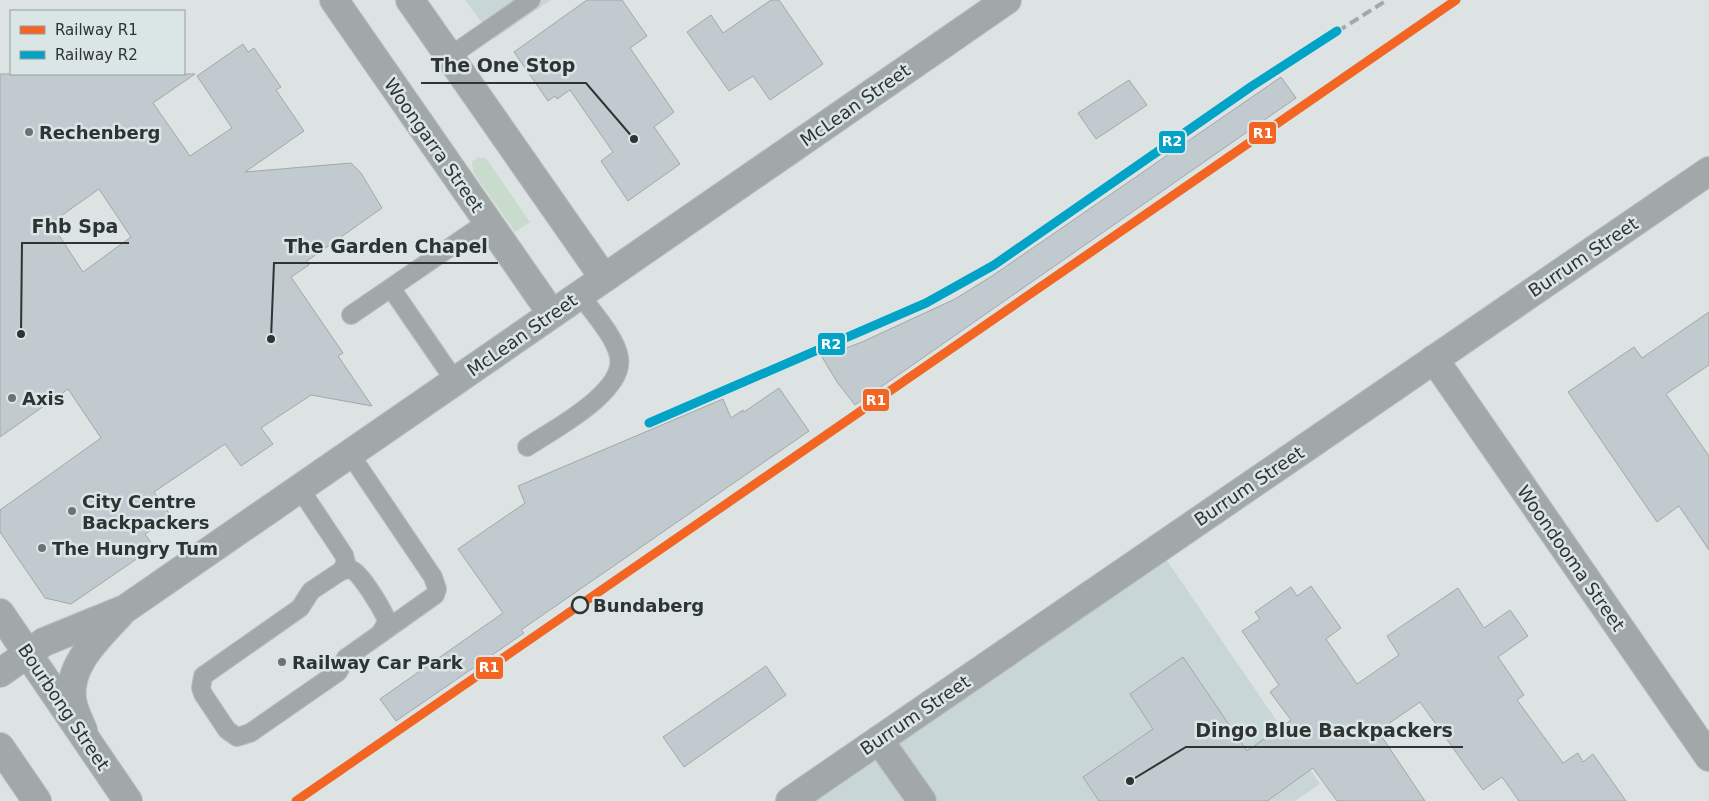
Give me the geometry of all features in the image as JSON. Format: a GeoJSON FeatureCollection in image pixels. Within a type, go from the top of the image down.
{"type":"FeatureCollection","features":[{"type":"Feature","properties":{"kind":"main road","name":"Bourbong Street"},"geometry":{"type":"LineString","coordinates":[[0,613],[128,801]]}},
{"type":"Feature","properties":{"kind":"main road"},"geometry":{"type":"LineString","coordinates":[[0,746],[37,801]]}},
{"type":"Feature","properties":{"kind":"street","name":"Woongarra Street"},"geometry":{"type":"LineString","coordinates":[[334,0],[552,314]]}},
{"type":"Feature","properties":{"kind":"street"},"geometry":{"type":"LineString","coordinates":[[410,0],[604,278]]}},
{"type":"Feature","properties":{"kind":"street","name":"McLean Street"},"geometry":{"type":"LineString","coordinates":[[0,673],[28,653],[60,634],[125,609],[1007,0]]}},
{"type":"Feature","properties":{"kind":"street","name":"Burrum Street"},"geometry":{"type":"LineString","coordinates":[[790,801],[1709,171]]}},
{"type":"Feature","properties":{"kind":"street","name":"Woondooma Street"},"geometry":{"type":"LineString","coordinates":[[1434,359],[1709,757]]}},
{"type":"Feature","properties":{"kind":"street"},"geometry":{"type":"LineString","coordinates":[[88,743],[72,700],[72,683],[77,666],[91,647],[125,609]]}},
{"type":"Feature","properties":{"kind":"street"},"geometry":{"type":"LineString","coordinates":[[879,740],[922,801]]}},
{"type":"Feature","properties":{"kind":"lane"},"geometry":{"type":"LineString","coordinates":[[450,57],[531,0]]}},
{"type":"Feature","properties":{"kind":"lane"},"geometry":{"type":"LineString","coordinates":[[351,315],[487,222]]}},
{"type":"Feature","properties":{"kind":"lane"},"geometry":{"type":"LineString","coordinates":[[391,288],[455,381]]}},
{"type":"Feature","properties":{"kind":"lane"},"geometry":{"type":"LineString","coordinates":[[527,447],[601,396],[613,382],[619,370],[619,356],[614,342],[580,295]]}},
{"type":"Feature","properties":{"kind":"lane"},"geometry":{"type":"LineString","coordinates":[[300,489],[344,555],[346,563],[340,571],[311,590],[300,608],[208,672],[201,681],[203,694],[227,730],[238,737],[244,736],[338,672],[346,658],[435,595],[436,583],[350,454]]}},
{"type":"Feature","properties":{"kind":"lane"},"geometry":{"type":"LineString","coordinates":[[340,571],[354,570],[384,612],[387,622],[380,634]]}},
{"type":"Feature","properties":{"kind":"shaded area"},"geometry":{"type":"Polygon","coordinates":[[[465,0],[551,0],[494,39],[465,0]]]}},
{"type":"Feature","properties":{"kind":"shaded area"},"geometry":{"type":"Polygon","coordinates":[[[1157,546],[1320,784],[1295,801],[783,801],[1157,546]]]}},
{"type":"Feature","properties":{"kind":"green space"},"geometry":{"type":"Polygon","coordinates":[[[478,157],[485,158],[488,161],[530,222],[515,232],[473,172],[472,162],[478,157]]]}},
{"type":"Feature","properties":{"kind":"building"},"geometry":{"type":"Polygon","coordinates":[[[587,0],[622,0],[647,36],[630,48],[674,112],[654,127],[680,164],[628,201],[601,161],[613,152],[570,90],[557,99],[555,96],[548,101],[514,52],[587,0]]]}},
{"type":"Feature","properties":{"kind":"building"},"geometry":{"type":"Polygon","coordinates":[[[771,0],[779,0],[823,64],[770,100],[753,76],[729,91],[687,32],[711,15],[723,33],[771,0]]]}},
{"type":"Feature","properties":{"kind":"building"},"geometry":{"type":"Polygon","coordinates":[[[243,44],[248,52],[254,48],[281,87],[276,90],[304,131],[245,172],[351,163],[361,173],[382,208],[307,261],[309,265],[291,277],[343,353],[338,356],[372,406],[311,395],[261,428],[273,444],[241,466],[225,444],[154,492],[171,516],[145,534],[154,547],[71,604],[45,598],[0,532],[0,510],[101,438],[68,389],[0,437],[0,74],[195,74],[153,103],[190,156],[232,128],[197,76],[243,44]],[[99,189],[51,223],[83,272],[131,237],[99,189]]]}},
{"type":"Feature","properties":{"kind":"building"},"geometry":{"type":"Polygon","coordinates":[[[1281,77],[1296,98],[855,405],[837,382],[822,357],[862,342],[955,299],[992,276],[1281,77]]]}},
{"type":"Feature","properties":{"kind":"building"},"geometry":{"type":"Polygon","coordinates":[[[1129,80],[1147,105],[1096,139],[1078,113],[1129,80]]]}},
{"type":"Feature","properties":{"kind":"building"},"geometry":{"type":"Polygon","coordinates":[[[1709,312],[1709,365],[1666,394],[1709,456],[1709,550],[1679,506],[1657,522],[1568,392],[1634,347],[1642,358],[1709,312]]]}},
{"type":"Feature","properties":{"kind":"building"},"geometry":{"type":"Polygon","coordinates":[[[779,388],[809,431],[521,630],[524,633],[396,721],[380,699],[503,613],[458,549],[525,503],[518,486],[723,399],[731,418],[743,410],[744,412],[779,388]]]}},
{"type":"Feature","properties":{"kind":"building"},"geometry":{"type":"Polygon","coordinates":[[[1311,586],[1341,628],[1326,639],[1357,684],[1399,655],[1387,636],[1458,588],[1484,628],[1510,610],[1528,636],[1498,657],[1524,695],[1517,700],[1563,763],[1578,753],[1583,762],[1593,754],[1626,801],[1519,801],[1502,777],[1483,790],[1420,702],[1378,731],[1425,801],[1337,801],[1313,768],[1267,801],[1099,801],[1083,777],[1153,729],[1130,694],[1183,657],[1247,751],[1291,720],[1270,692],[1279,685],[1242,631],[1260,619],[1255,612],[1291,587],[1297,596],[1311,586]]]}},
{"type":"Feature","properties":{"kind":"building"},"geometry":{"type":"Polygon","coordinates":[[[766,666],[786,695],[684,767],[663,737],[766,666]]]}},
{"type":"Feature","properties":{"kind":"railway"},"geometry":{"type":"LineString","coordinates":[[649,423],[926,303],[994,265],[1252,86],[1387,0]]}},
{"type":"Feature","properties":{"kind":"rail line","name":"R1"},"geometry":{"type":"LineString","coordinates":[[296,801],[1456,0]]}},
{"type":"Feature","properties":{"kind":"rail line","name":"R2"},"geometry":{"type":"LineString","coordinates":[[649,423],[926,303],[994,265],[1252,86],[1337,31]]}},
{"type":"Feature","properties":{"kind":"place","name":"Rechenberg"},"geometry":{"type":"Point","coordinates":[29,132]}},
{"type":"Feature","properties":{"kind":"place","name":"The One Stop"},"geometry":{"type":"Point","coordinates":[634,139]}},
{"type":"Feature","properties":{"kind":"place","name":"Fhb Spa"},"geometry":{"type":"Point","coordinates":[21,334]}},
{"type":"Feature","properties":{"kind":"place","name":"The Garden Chapel"},"geometry":{"type":"Point","coordinates":[271,339]}},
{"type":"Feature","properties":{"kind":"place","name":"Axis"},"geometry":{"type":"Point","coordinates":[12,398]}},
{"type":"Feature","properties":{"kind":"place","name":"City Centre Backpackers"},"geometry":{"type":"Point","coordinates":[72,511]}},
{"type":"Feature","properties":{"kind":"place","name":"The Hungry Tum"},"geometry":{"type":"Point","coordinates":[42,548]}},
{"type":"Feature","properties":{"kind":"place","name":"Bundaberg"},"geometry":{"type":"Point","coordinates":[580,605]}},
{"type":"Feature","properties":{"kind":"place","name":"Railway Car Park"},"geometry":{"type":"Point","coordinates":[282,662]}},
{"type":"Feature","properties":{"kind":"place","name":"Dingo Blue Backpackers"},"geometry":{"type":"Point","coordinates":[1130,781]}}]}
